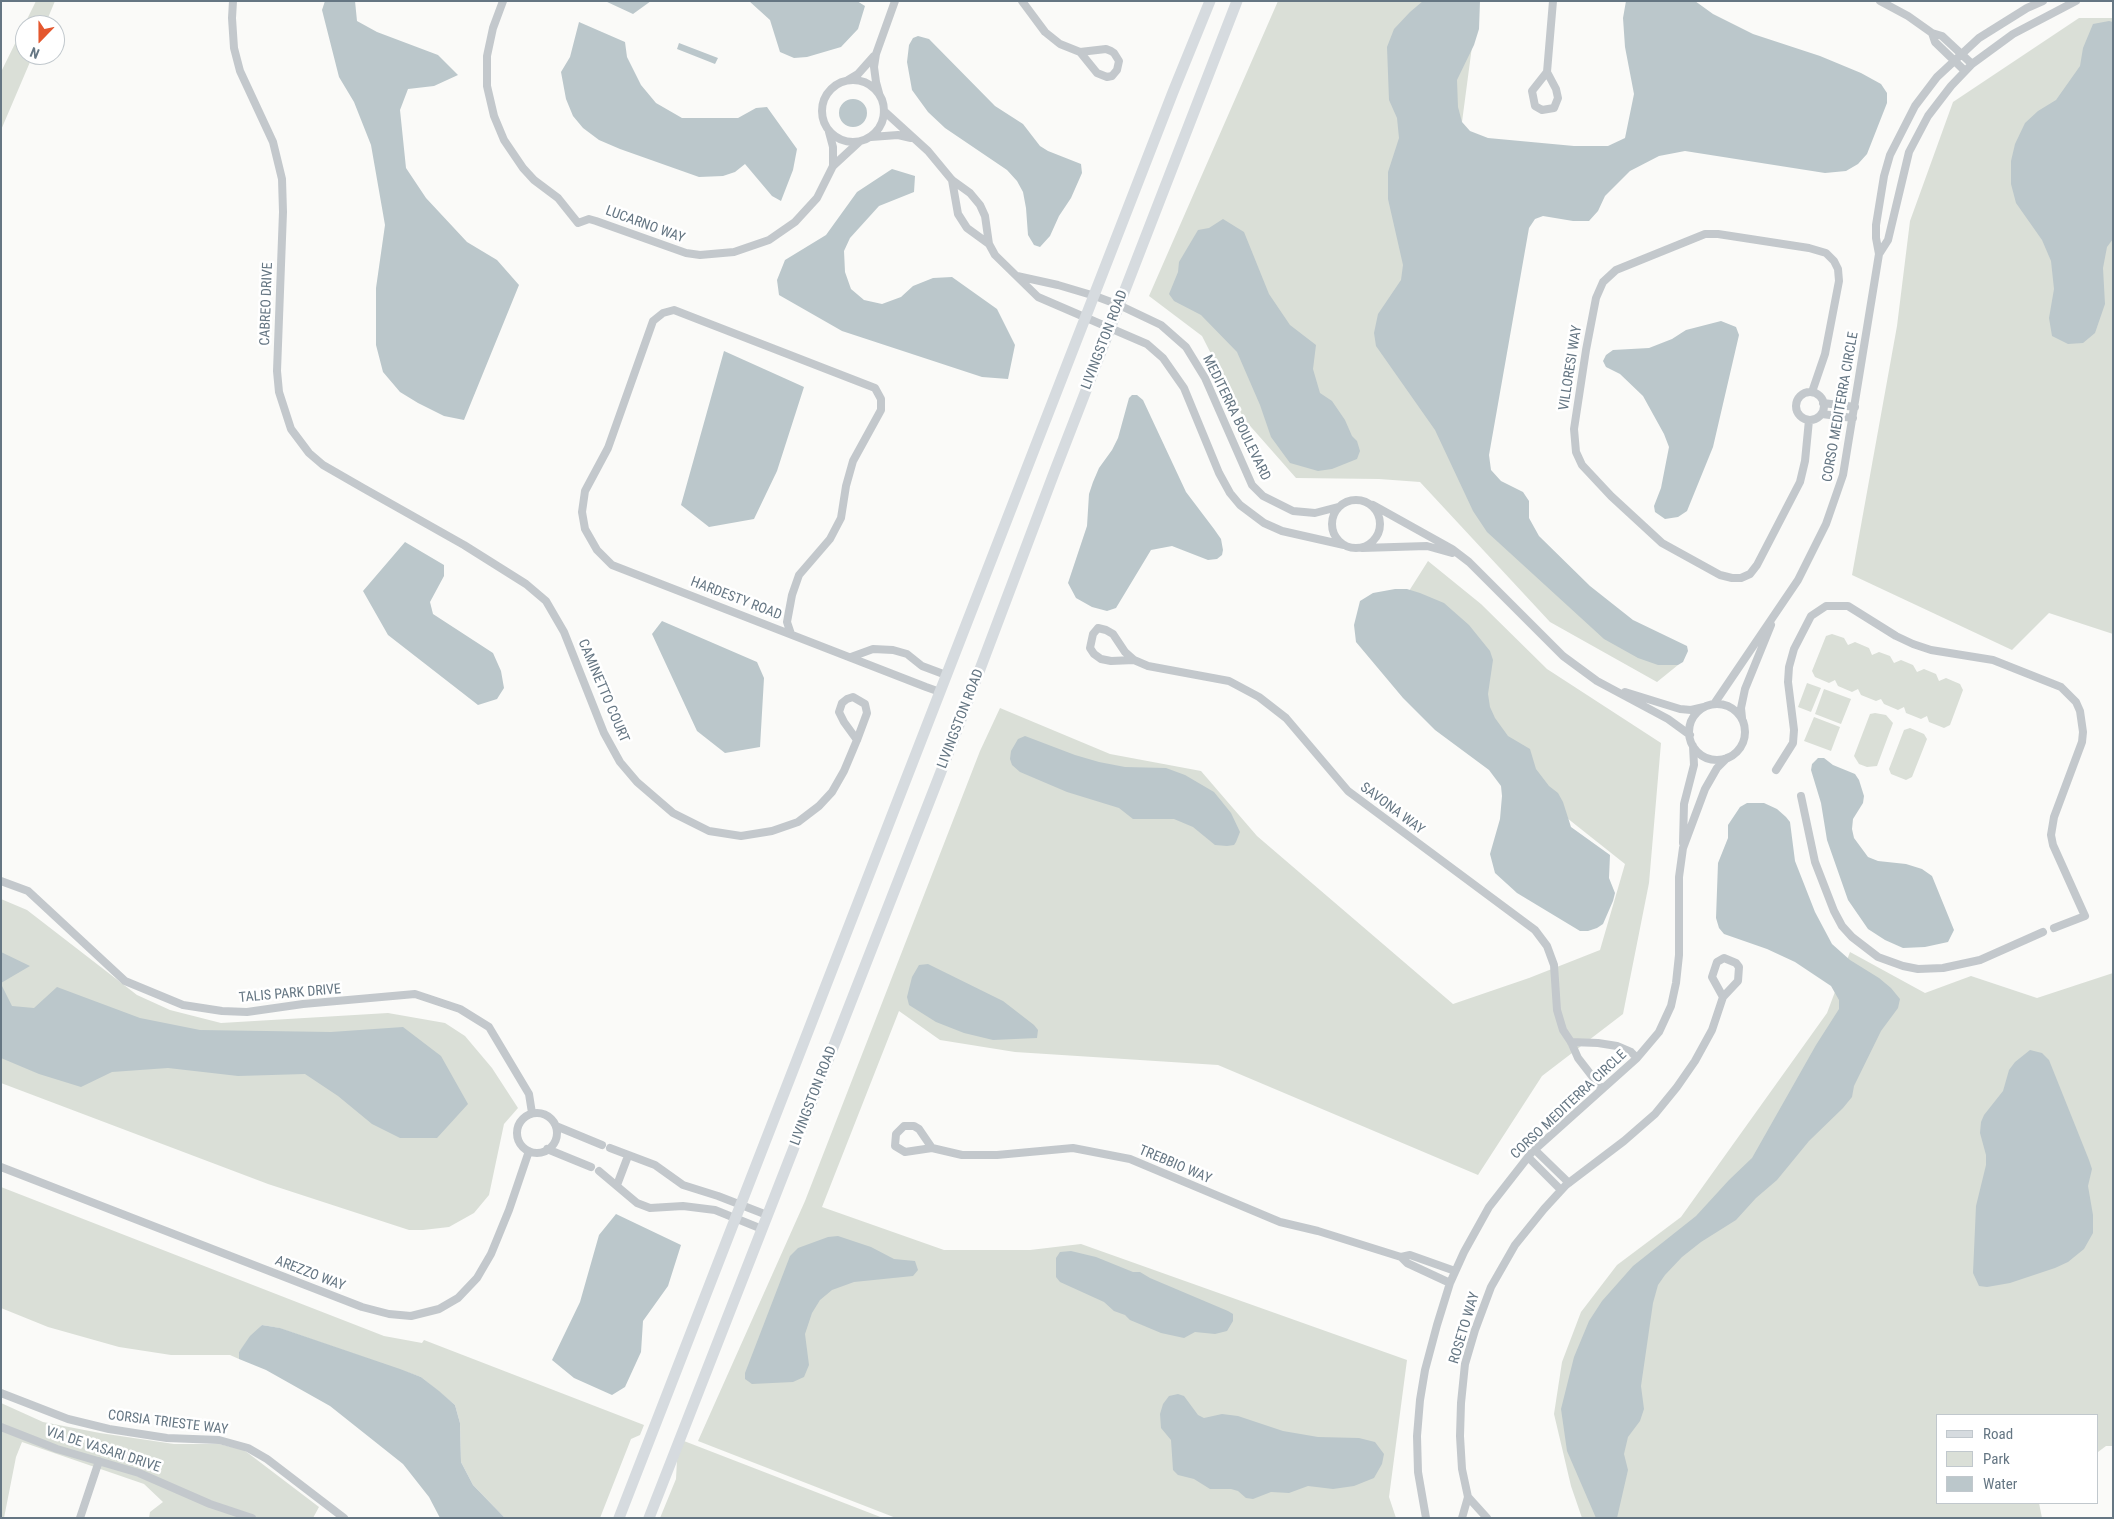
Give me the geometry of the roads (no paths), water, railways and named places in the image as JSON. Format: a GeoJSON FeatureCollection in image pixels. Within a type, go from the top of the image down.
{"type":"FeatureCollection","features":[{"type":"Feature","properties":{"kind":"main road","name":"LIVINGSTON ROAD"},"geometry":{"type":"LineString","coordinates":[[619,1518],[1176,84],[1210,1]]}},
{"type":"Feature","properties":{"kind":"main road","name":"LIVINGSTON ROAD"},"geometry":{"type":"LineString","coordinates":[[649,1518],[1011,590],[1237,1]]}},
{"type":"Feature","properties":{"kind":"street","name":"CABREO DRIVE"},"geometry":{"type":"LineString","coordinates":[[233,1],[234,48],[240,71],[273,142],[282,178],[283,212],[277,371],[278,392],[284,412],[299,442],[309,454],[323,465],[442,532]]}},
{"type":"Feature","properties":{"kind":"street","name":"LUCARNO WAY"},"geometry":{"type":"LineString","coordinates":[[503,1],[493,28],[487,56],[487,86],[496,122],[504,140],[523,168],[534,180],[558,198],[578,222],[589,219],[669,249],[700,255],[734,252],[769,240],[795,222],[817,198],[832,166],[833,148],[830,132]]}},
{"type":"Feature","properties":{"kind":"street"},"geometry":{"type":"LineString","coordinates":[[871,137],[881,126],[884,111],[876,82],[876,54],[895,1]]}},
{"type":"Feature","properties":{"kind":"street"},"geometry":{"type":"LineString","coordinates":[[1022,1],[1045,32],[1060,44],[1080,52],[1106,49],[1111,51],[1119,61],[1118,70],[1112,76],[1102,76],[1097,73],[1080,52]]}},
{"type":"Feature","properties":{"kind":"street"},"geometry":{"type":"LineString","coordinates":[[1547,72],[1532,91],[1535,106],[1542,110],[1554,108],[1558,98],[1556,89],[1547,72],[1553,1]]}},
{"type":"Feature","properties":{"kind":"street"},"geometry":{"type":"LineString","coordinates":[[1880,1],[1908,16],[1932,33],[1942,36],[1972,64]]}},
{"type":"Feature","properties":{"kind":"street","name":"CORSO MEDITERRA CIRCLE"},"geometry":{"type":"LineString","coordinates":[[1714,704],[1798,580],[1826,524],[1843,474],[1879,254],[1876,224],[1881,191],[1890,155],[1915,106],[1937,77],[1953,60],[2000,23],[2042,1]]}},
{"type":"Feature","properties":{"kind":"street","name":"CORSO MEDITERRA CIRCLE"},"geometry":{"type":"LineString","coordinates":[[1879,254],[1888,240],[1909,152],[1928,116],[1964,71],[1972,64],[2014,34],[2076,1]]}},
{"type":"Feature","properties":{"kind":"street"},"geometry":{"type":"LineString","coordinates":[[1932,33],[1936,42],[1964,71]]}},
{"type":"Feature","properties":{"kind":"street"},"geometry":{"type":"LineString","coordinates":[[876,54],[858,74],[832,88],[823,101],[822,117],[830,132],[841,140],[859,142],[871,137],[898,135],[913,139]]}},
{"type":"Feature","properties":{"kind":"street"},"geometry":{"type":"LineString","coordinates":[[846,81],[857,80],[867,84],[876,90],[882,99]]}},
{"type":"Feature","properties":{"kind":"street"},"geometry":{"type":"LineString","coordinates":[[884,111],[928,151],[952,180],[970,193],[980,205],[985,216],[989,244],[995,255],[1038,297],[1147,344],[1163,358],[1184,388],[1219,472],[1230,492],[1240,504],[1260,521],[1282,531],[1358,548],[1427,546],[1443,549],[1461,556]]}},
{"type":"Feature","properties":{"kind":"street","name":"LUCARNO WAY"},"geometry":{"type":"LineString","coordinates":[[832,166],[859,142]]}},
{"type":"Feature","properties":{"kind":"street"},"geometry":{"type":"LineString","coordinates":[[952,180],[958,214],[967,228],[989,244]]}},
{"type":"Feature","properties":{"kind":"street","name":"VILLORESI WAY"},"geometry":{"type":"LineString","coordinates":[[1704,234],[1718,234],[1809,248],[1826,253],[1834,261],[1838,269],[1839,281],[1829,340],[1812,392],[1802,394],[1796,406],[1799,415],[1809,420],[1805,460],[1800,482],[1750,574],[1742,578],[1720,575],[1662,543],[1640,524],[1582,465],[1576,452],[1574,430],[1586,350],[1596,298],[1602,282],[1616,270],[1704,234]]}},
{"type":"Feature","properties":{"kind":"street","name":"MEDITERRA BOULEVARD"},"geometry":{"type":"LineString","coordinates":[[1017,276],[1095,296],[1119,305],[1161,326],[1186,347],[1205,378],[1252,485],[1263,496],[1293,511],[1315,513],[1338,507]]}},
{"type":"Feature","properties":{"kind":"street","name":"HARDESTY ROAD"},"geometry":{"type":"LineString","coordinates":[[791,634],[787,622],[792,595],[799,575],[830,539],[841,518],[846,486],[854,461],[881,410],[881,399],[875,388],[674,310],[663,313],[653,321],[608,448],[585,492],[582,512],[585,529],[597,550],[612,565],[940,692]]}},
{"type":"Feature","properties":{"kind":"street"},"geometry":{"type":"LineString","coordinates":[[1812,392],[1820,396],[1824,403],[1822,414]]}},
{"type":"Feature","properties":{"kind":"street"},"geometry":{"type":"LineString","coordinates":[[1824,403],[1855,407]]}},
{"type":"Feature","properties":{"kind":"street"},"geometry":{"type":"LineString","coordinates":[[1809,420],[1822,414],[1853,418]]}},
{"type":"Feature","properties":{"kind":"street"},"geometry":{"type":"LineString","coordinates":[[1344,544],[1334,534],[1332,527],[1332,520],[1338,507],[1344,502],[1359,499],[1373,505],[1439,541],[1461,556],[1563,656],[1598,681],[1668,719],[1690,735],[1693,718],[1706,707]]}},
{"type":"Feature","properties":{"kind":"street"},"geometry":{"type":"LineString","coordinates":[[1358,548],[1373,542],[1378,536],[1381,520],[1373,505]]}},
{"type":"Feature","properties":{"kind":"street","name":"CAMINETTO COURT"},"geometry":{"type":"LineString","coordinates":[[442,532],[526,584],[546,600],[564,632],[604,733],[620,762],[637,782],[673,813],[709,831],[741,836],[772,832],[798,822],[819,806],[832,792],[844,771],[857,740],[867,713],[867,708],[860,699],[854,697],[842,703],[839,712],[857,740]]}},
{"type":"Feature","properties":{"kind":"street"},"geometry":{"type":"LineString","coordinates":[[1776,770],[1793,743],[1794,730],[1788,682],[1789,667],[1794,649],[1811,616],[1826,606],[1840,605],[1852,608],[1889,632],[1913,644],[1931,650],[1993,660],[2060,687],[2076,702],[2080,711],[2083,732],[2082,742],[2054,817],[2051,834],[2053,845],[2085,916],[2054,928]]}},
{"type":"Feature","properties":{"kind":"street","name":"CORSO MEDITERRA CIRCLE"},"geometry":{"type":"LineString","coordinates":[[1683,848],[1705,789],[1718,768],[1741,746],[1745,730],[1741,708],[1745,689],[1777,611]]}},
{"type":"Feature","properties":{"kind":"street","name":"SAVONA WAY"},"geometry":{"type":"LineString","coordinates":[[1134,660],[1111,661],[1101,659],[1090,648],[1093,634],[1098,628],[1113,634],[1125,652],[1134,660],[1148,666],[1229,681],[1258,697],[1286,718],[1348,791],[1535,930],[1547,946],[1554,964],[1556,1010],[1563,1030],[1578,1058],[1602,1089]]}},
{"type":"Feature","properties":{"kind":"street"},"geometry":{"type":"LineString","coordinates":[[851,657],[873,649],[893,650],[906,654],[922,666],[946,675]]}},
{"type":"Feature","properties":{"kind":"street"},"geometry":{"type":"LineString","coordinates":[[1614,689],[1680,709],[1691,710],[1714,704],[1731,708],[1743,720]]}},
{"type":"Feature","properties":{"kind":"street","name":"CORSO MEDITERRA CIRCLE"},"geometry":{"type":"LineString","coordinates":[[1426,1518],[1418,1472],[1417,1436],[1420,1400],[1437,1325],[1455,1271],[1489,1207],[1528,1157],[1637,1058],[1659,1032],[1672,998],[1679,955],[1679,877],[1683,848],[1684,804],[1694,765],[1690,735]]}},
{"type":"Feature","properties":{"kind":"street"},"geometry":{"type":"LineString","coordinates":[[1692,744],[1697,751],[1711,759],[1727,758]]}},
{"type":"Feature","properties":{"kind":"street"},"geometry":{"type":"LineString","coordinates":[[1801,796],[1816,862],[1834,911],[1842,926],[1852,937],[1878,957],[1918,969],[1943,968],[1980,960],[2043,932]]}},
{"type":"Feature","properties":{"kind":"street","name":"TALIS PARK DRIVE"},"geometry":{"type":"LineString","coordinates":[[1,881],[28,891],[125,982],[183,1005],[222,1011],[247,1012],[303,1004],[416,994],[460,1009],[489,1027],[529,1094],[532,1113]]}},
{"type":"Feature","properties":{"kind":"street","name":"ROSETO WAY"},"geometry":{"type":"LineString","coordinates":[[1462,1518],[1468,1497],[1462,1469],[1461,1403],[1465,1364],[1491,1287],[1515,1245],[1561,1190],[1624,1141],[1655,1114],[1695,1061],[1712,1030],[1723,997],[1738,981],[1740,975],[1740,968],[1736,963],[1724,958],[1717,962],[1712,977],[1723,997]]}},
{"type":"Feature","properties":{"kind":"street"},"geometry":{"type":"LineString","coordinates":[[1571,1042],[1617,1046],[1631,1052],[1637,1058]]}},
{"type":"Feature","properties":{"kind":"street"},"geometry":{"type":"LineString","coordinates":[[591,1167],[548,1150],[535,1153],[529,1151],[520,1143],[517,1131],[521,1120],[532,1113],[544,1114],[556,1126],[602,1145]]}},
{"type":"Feature","properties":{"kind":"street"},"geometry":{"type":"LineString","coordinates":[[548,1150],[556,1139],[556,1126]]}},
{"type":"Feature","properties":{"kind":"street","name":"TREBBIO WAY"},"geometry":{"type":"LineString","coordinates":[[932,1148],[914,1126],[904,1126],[896,1134],[894,1142],[899,1150],[912,1152],[932,1148],[962,1155],[997,1155],[1073,1148],[1130,1159],[1280,1222],[1401,1257],[1410,1255],[1455,1271]]}},
{"type":"Feature","properties":{"kind":"street"},"geometry":{"type":"LineString","coordinates":[[610,1148],[656,1165],[683,1185],[767,1215]]}},
{"type":"Feature","properties":{"kind":"street"},"geometry":{"type":"LineString","coordinates":[[1535,1150],[1569,1183]]}},
{"type":"Feature","properties":{"kind":"street","name":"AREZZO WAY"},"geometry":{"type":"LineString","coordinates":[[1,1167],[362,1307],[389,1314],[410,1316],[439,1309],[458,1298],[477,1278],[491,1254],[509,1210],[529,1151]]}},
{"type":"Feature","properties":{"kind":"street"},"geometry":{"type":"LineString","coordinates":[[617,1185],[628,1156]]}},
{"type":"Feature","properties":{"kind":"street"},"geometry":{"type":"LineString","coordinates":[[1528,1157],[1561,1190]]}},
{"type":"Feature","properties":{"kind":"street"},"geometry":{"type":"LineString","coordinates":[[599,1170],[637,1202],[650,1208],[695,1207],[715,1210],[762,1228]]}},
{"type":"Feature","properties":{"kind":"street","name":"TREBBIO WAY"},"geometry":{"type":"LineString","coordinates":[[1401,1257],[1407,1263],[1450,1283]]}},
{"type":"Feature","properties":{"kind":"street","name":"CORSIA TRIESTE WAY"},"geometry":{"type":"LineString","coordinates":[[1,1393],[68,1419],[109,1429],[167,1438],[219,1440],[248,1448],[267,1459],[339,1516]]}},
{"type":"Feature","properties":{"kind":"street","name":"VIA DE VASARI DRIVE"},"geometry":{"type":"LineString","coordinates":[[1,1427],[30,1440],[139,1473],[210,1504],[252,1518]]}},
{"type":"Feature","properties":{"kind":"street"},"geometry":{"type":"LineString","coordinates":[[80,1518],[99,1461]]}},
{"type":"Feature","properties":{"kind":"street"},"geometry":{"type":"LineString","coordinates":[[1468,1497],[1487,1518]]}},
{"type":"Feature","properties":{"kind":"water"},"geometry":{"type":"Polygon","coordinates":[[[325,1],[355,1],[357,21],[377,32],[438,55],[458,75],[434,86],[408,89],[400,110],[406,168],[426,198],[467,242],[497,260],[519,285],[464,420],[444,416],[418,403],[400,392],[383,372],[376,345],[376,288],[385,225],[371,145],[354,102],[339,77],[322,10],[325,1]]]}},
{"type":"Feature","properties":{"kind":"water"},"geometry":{"type":"Polygon","coordinates":[[[605,1],[651,1],[633,14],[605,1]]]}},
{"type":"Feature","properties":{"kind":"water"},"geometry":{"type":"Polygon","coordinates":[[[749,1],[857,1],[865,6],[858,29],[841,47],[807,57],[794,58],[780,52],[770,20],[749,1]]]}},
{"type":"Feature","properties":{"kind":"water"},"geometry":{"type":"Polygon","coordinates":[[[1423,1],[1480,1],[1479,29],[1474,45],[1457,80],[1458,107],[1462,122],[1470,131],[1488,138],[1574,146],[1608,146],[1625,138],[1634,94],[1625,47],[1623,18],[1626,1],[1695,1],[1713,14],[1753,34],[1820,56],[1861,73],[1881,84],[1887,93],[1887,103],[1867,154],[1858,164],[1846,171],[1825,173],[1685,151],[1659,156],[1630,171],[1605,196],[1598,211],[1589,221],[1573,221],[1543,216],[1535,219],[1529,228],[1489,455],[1491,470],[1501,481],[1523,492],[1529,501],[1529,518],[1539,536],[1590,586],[1633,620],[1687,646],[1688,651],[1683,662],[1678,665],[1658,665],[1638,658],[1604,639],[1487,532],[1473,511],[1435,430],[1376,346],[1374,333],[1378,314],[1401,280],[1403,265],[1388,199],[1388,172],[1399,138],[1397,118],[1389,100],[1387,47],[1394,29],[1423,1]]]}},
{"type":"Feature","properties":{"kind":"water"},"geometry":{"type":"Polygon","coordinates":[[[579,22],[625,42],[627,57],[641,85],[656,103],[682,118],[738,118],[756,108],[767,107],[797,149],[793,170],[781,201],[772,196],[745,164],[735,172],[723,176],[699,177],[620,149],[599,140],[583,128],[573,116],[566,99],[561,72],[570,57],[579,22]]]}},
{"type":"Feature","properties":{"kind":"water"},"geometry":{"type":"Polygon","coordinates":[[[2113,22],[2113,239],[2107,247],[2103,268],[2105,304],[2095,333],[2083,343],[2068,344],[2052,336],[2049,318],[2054,289],[2051,261],[2042,240],[2016,203],[2011,184],[2011,161],[2015,144],[2025,123],[2038,111],[2056,100],[2080,66],[2083,48],[2093,24],[2113,22]]]}},
{"type":"Feature","properties":{"kind":"water"},"geometry":{"type":"Polygon","coordinates":[[[918,36],[929,39],[995,106],[1023,124],[1040,146],[1081,164],[1082,173],[1071,198],[1059,216],[1050,236],[1040,247],[1034,245],[1028,235],[1023,192],[1017,181],[1007,170],[945,128],[928,112],[912,90],[907,62],[909,45],[913,38],[918,36]]]}},
{"type":"Feature","properties":{"kind":"water"},"geometry":{"type":"Polygon","coordinates":[[[679,43],[718,58],[715,64],[677,49],[679,43]]]}},
{"type":"Feature","properties":{"kind":"water"},"geometry":{"type":"Polygon","coordinates":[[[853,99],[863,103],[867,113],[863,123],[853,127],[843,123],[839,113],[843,103],[853,99]]]}},
{"type":"Feature","properties":{"kind":"water"},"geometry":{"type":"Polygon","coordinates":[[[892,169],[915,176],[914,192],[879,206],[850,238],[844,251],[845,272],[851,289],[864,300],[882,304],[901,297],[913,286],[933,278],[952,277],[997,309],[1015,345],[1008,379],[982,377],[842,331],[779,295],[777,280],[785,260],[826,235],[857,192],[892,169]]]}},
{"type":"Feature","properties":{"kind":"water"},"geometry":{"type":"Polygon","coordinates":[[[1223,219],[1244,232],[1269,294],[1290,325],[1316,345],[1313,369],[1320,393],[1332,401],[1345,420],[1352,436],[1357,441],[1360,451],[1357,459],[1332,469],[1318,471],[1290,463],[1271,437],[1260,405],[1237,352],[1201,315],[1174,301],[1169,294],[1178,272],[1179,262],[1198,230],[1209,228],[1223,219]]]}},
{"type":"Feature","properties":{"kind":"water"},"geometry":{"type":"Polygon","coordinates":[[[1721,321],[1736,327],[1739,335],[1713,447],[1687,511],[1678,517],[1665,519],[1655,512],[1654,506],[1661,488],[1669,447],[1664,434],[1643,396],[1620,374],[1606,367],[1603,361],[1606,355],[1613,350],[1649,348],[1672,339],[1686,330],[1721,321]]]}},
{"type":"Feature","properties":{"kind":"water"},"geometry":{"type":"Polygon","coordinates":[[[724,351],[804,387],[777,471],[754,519],[709,527],[681,505],[724,351]]]}},
{"type":"Feature","properties":{"kind":"water"},"geometry":{"type":"Polygon","coordinates":[[[1132,395],[1137,395],[1143,400],[1186,492],[1221,539],[1223,550],[1222,555],[1217,559],[1208,560],[1172,546],[1151,550],[1116,608],[1107,611],[1092,607],[1076,598],[1068,583],[1087,526],[1089,494],[1093,482],[1099,468],[1118,438],[1129,398],[1132,395]]]}},
{"type":"Feature","properties":{"kind":"water"},"geometry":{"type":"Polygon","coordinates":[[[405,542],[444,565],[444,576],[430,602],[433,614],[493,653],[501,671],[504,688],[497,699],[478,705],[388,635],[363,591],[405,542]]]}},
{"type":"Feature","properties":{"kind":"water"},"geometry":{"type":"Polygon","coordinates":[[[1407,589],[1444,603],[1469,625],[1490,651],[1493,660],[1488,694],[1490,707],[1495,718],[1508,736],[1530,749],[1536,769],[1549,786],[1558,793],[1563,802],[1571,827],[1610,855],[1609,878],[1615,893],[1603,924],[1597,928],[1580,931],[1517,893],[1495,873],[1490,854],[1500,819],[1501,786],[1489,770],[1435,730],[1403,698],[1356,642],[1354,625],[1360,601],[1373,593],[1407,589]]]}},
{"type":"Feature","properties":{"kind":"water"},"geometry":{"type":"Polygon","coordinates":[[[662,621],[757,662],[764,678],[760,747],[725,753],[697,731],[652,634],[662,621]]]}},
{"type":"Feature","properties":{"kind":"water"},"geometry":{"type":"Polygon","coordinates":[[[1025,736],[1099,762],[1125,767],[1166,768],[1185,775],[1214,792],[1231,813],[1240,832],[1236,842],[1234,845],[1227,846],[1215,845],[1193,827],[1174,819],[1133,819],[1119,808],[1067,792],[1020,772],[1012,765],[1010,759],[1011,751],[1018,739],[1025,736]]]}},
{"type":"Feature","properties":{"kind":"water"},"geometry":{"type":"Polygon","coordinates":[[[1818,758],[1824,758],[1833,765],[1855,774],[1859,780],[1864,796],[1863,803],[1853,819],[1852,829],[1854,838],[1868,857],[1878,861],[1906,864],[1922,869],[1932,876],[1954,930],[1948,942],[1925,947],[1903,948],[1885,940],[1868,929],[1848,900],[1827,840],[1821,803],[1811,770],[1812,764],[1818,758]]]}},
{"type":"Feature","properties":{"kind":"water"},"geometry":{"type":"Polygon","coordinates":[[[1747,803],[1764,803],[1777,809],[1790,822],[1795,861],[1815,912],[1832,944],[1850,960],[1879,978],[1900,999],[1898,1008],[1881,1031],[1854,1086],[1852,1097],[1843,1108],[1809,1141],[1777,1180],[1756,1198],[1736,1220],[1701,1242],[1682,1257],[1658,1285],[1653,1303],[1641,1386],[1644,1409],[1640,1421],[1628,1437],[1624,1454],[1628,1470],[1617,1518],[1596,1518],[1567,1451],[1561,1409],[1574,1357],[1589,1321],[1602,1301],[1633,1266],[1696,1216],[1752,1158],[1816,1045],[1839,1009],[1839,1000],[1831,986],[1795,962],[1767,949],[1724,934],[1719,928],[1716,918],[1718,863],[1728,838],[1728,825],[1740,807],[1747,803]]]}},
{"type":"Feature","properties":{"kind":"water"},"geometry":{"type":"Polygon","coordinates":[[[1,952],[30,966],[1,983],[1,952]]]}},
{"type":"Feature","properties":{"kind":"water"},"geometry":{"type":"Polygon","coordinates":[[[928,964],[1003,1001],[1034,1025],[1038,1030],[1037,1038],[993,1040],[964,1033],[936,1022],[909,1005],[907,997],[912,977],[919,965],[928,964]]]}},
{"type":"Feature","properties":{"kind":"water"},"geometry":{"type":"Polygon","coordinates":[[[1,984],[12,1006],[34,1008],[57,987],[140,1018],[200,1030],[331,1032],[403,1027],[441,1056],[468,1104],[437,1138],[400,1138],[372,1124],[338,1096],[305,1074],[238,1076],[168,1068],[112,1072],[81,1087],[39,1074],[1,1058],[1,984]]]}},
{"type":"Feature","properties":{"kind":"water"},"geometry":{"type":"Polygon","coordinates":[[[2030,1050],[2042,1053],[2049,1060],[2089,1160],[2092,1169],[2088,1186],[2093,1215],[2093,1233],[2084,1249],[2068,1262],[2010,1283],[1987,1287],[1979,1286],[1973,1273],[1976,1206],[1986,1165],[1986,1155],[1980,1133],[1981,1122],[1984,1115],[2003,1091],[2009,1070],[2015,1062],[2030,1050]]]}},
{"type":"Feature","properties":{"kind":"water"},"geometry":{"type":"Polygon","coordinates":[[[616,1214],[681,1245],[668,1286],[643,1321],[641,1352],[625,1387],[612,1395],[574,1378],[552,1360],[580,1302],[599,1235],[616,1214]]]}},
{"type":"Feature","properties":{"kind":"water"},"geometry":{"type":"Polygon","coordinates":[[[838,1236],[871,1247],[894,1259],[915,1261],[918,1270],[913,1276],[854,1282],[832,1290],[820,1300],[812,1313],[805,1334],[809,1365],[804,1377],[793,1382],[752,1384],[745,1379],[745,1373],[790,1256],[798,1248],[828,1237],[838,1236]]]}},
{"type":"Feature","properties":{"kind":"water"},"geometry":{"type":"Polygon","coordinates":[[[1071,1251],[1096,1257],[1133,1272],[1140,1272],[1228,1311],[1233,1314],[1233,1321],[1227,1331],[1215,1334],[1195,1332],[1184,1338],[1161,1333],[1130,1320],[1125,1315],[1114,1311],[1104,1302],[1060,1282],[1056,1277],[1056,1258],[1060,1252],[1071,1251]]]}},
{"type":"Feature","properties":{"kind":"water"},"geometry":{"type":"Polygon","coordinates":[[[262,1325],[280,1328],[400,1369],[421,1377],[439,1391],[455,1405],[460,1423],[461,1462],[473,1485],[505,1518],[440,1518],[429,1497],[403,1464],[330,1406],[266,1370],[239,1359],[239,1352],[250,1336],[262,1325]]]}},
{"type":"Feature","properties":{"kind":"water"},"geometry":{"type":"Polygon","coordinates":[[[1178,1394],[1184,1396],[1198,1415],[1204,1418],[1222,1414],[1238,1416],[1283,1431],[1318,1437],[1359,1438],[1375,1442],[1384,1454],[1382,1464],[1374,1478],[1354,1486],[1333,1489],[1308,1486],[1289,1493],[1271,1492],[1253,1499],[1246,1498],[1238,1491],[1231,1489],[1210,1489],[1194,1479],[1178,1475],[1173,1470],[1171,1440],[1161,1428],[1160,1414],[1163,1404],[1169,1396],[1178,1394]]]}}]}
